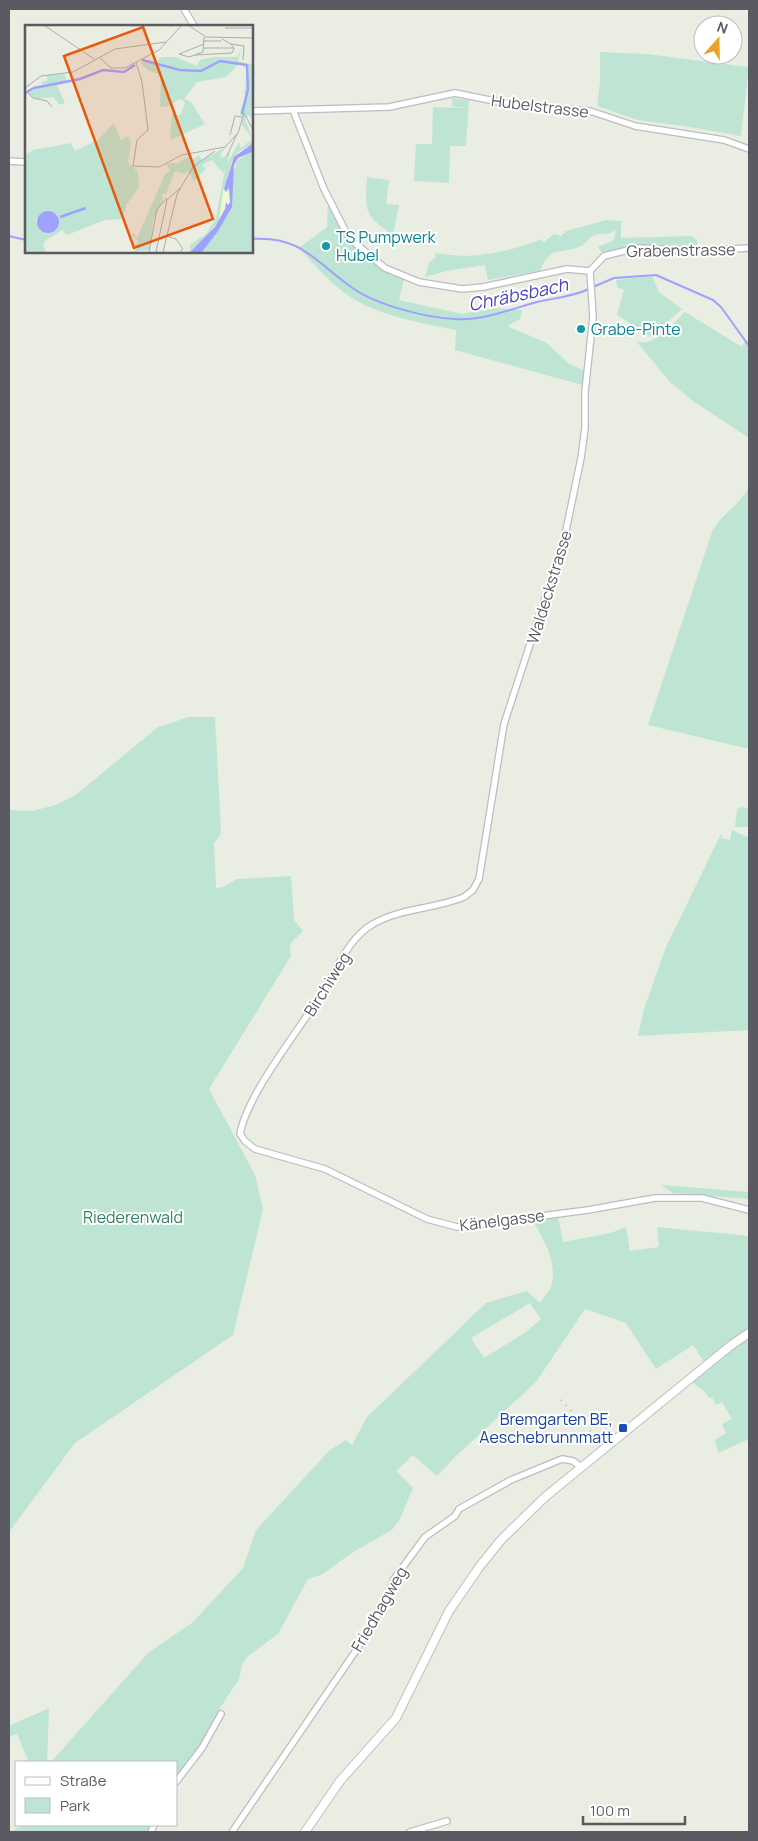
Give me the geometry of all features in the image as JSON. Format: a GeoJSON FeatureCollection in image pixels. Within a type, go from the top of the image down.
{"type":"FeatureCollection","features":[{"type":"Feature","properties":{"kind":"street"},"geometry":{"type":"LineString","coordinates":[[184,9],[193,25]]}},
{"type":"Feature","properties":{"kind":"street","name":"Hubelstrasse"},"geometry":{"type":"LineString","coordinates":[[252,111],[389,107],[455,93],[518,106],[590,111],[636,126],[724,140],[749,149]]}},
{"type":"Feature","properties":{"kind":"street"},"geometry":{"type":"LineString","coordinates":[[296,110],[324,189],[349,238],[385,268],[419,282],[462,289],[483,287],[567,269],[590,271]]}},
{"type":"Feature","properties":{"kind":"street"},"geometry":{"type":"LineString","coordinates":[[9,161],[25,162]]}},
{"type":"Feature","properties":{"kind":"street","name":"Grabenstrasse"},"geometry":{"type":"LineString","coordinates":[[590,271],[604,256],[637,248],[698,251],[749,248]]}},
{"type":"Feature","properties":{"kind":"street","name":"Waldeckstrasse"},"geometry":{"type":"LineString","coordinates":[[469,894],[476,885],[482,870],[504,724],[547,596],[571,509],[585,428],[585,392],[593,317],[590,271]]}},
{"type":"Feature","properties":{"kind":"street","name":"Birchiweg"},"geometry":{"type":"LineString","coordinates":[[242,1137],[245,1119],[257,1095],[323,993],[348,950],[359,936],[380,920],[449,902],[469,894]]}},
{"type":"Feature","properties":{"kind":"street","name":"Känelgasse"},"geometry":{"type":"LineString","coordinates":[[242,1137],[255,1149],[325,1169],[427,1219],[457,1227],[588,1210],[655,1198],[702,1198],[749,1210]]}},
{"type":"Feature","properties":{"kind":"street"},"geometry":{"type":"LineString","coordinates":[[306,1832],[340,1782],[396,1718],[412,1690],[443,1623],[480,1566],[528,1512],[676,1390],[749,1333]]}},
{"type":"Feature","properties":{"kind":"street","name":"Friedhagweg"},"geometry":{"type":"LineString","coordinates":[[232,1832],[357,1649],[385,1602],[394,1579],[425,1536],[455,1516],[459,1509],[511,1480],[562,1459],[573,1461],[581,1467]]}},
{"type":"Feature","properties":{"kind":"street"},"geometry":{"type":"LineString","coordinates":[[178,1779],[202,1748],[220,1714]]}},
{"type":"Feature","properties":{"kind":"street"},"geometry":{"type":"LineString","coordinates":[[410,1832],[447,1822]]}},
{"type":"Feature","properties":{"kind":"green space"},"geometry":{"type":"Polygon","coordinates":[[[600,52],[646,54],[693,60],[693,65],[749,67],[741,136],[638,120],[597,106],[600,82],[600,52]]]}},
{"type":"Feature","properties":{"kind":"green space"},"geometry":{"type":"Polygon","coordinates":[[[452,98],[469,100],[466,146],[450,146],[449,183],[414,181],[416,144],[432,144],[433,107],[466,108],[452,106],[452,98]]]}},
{"type":"Feature","properties":{"kind":"green space"},"geometry":{"type":"Polygon","coordinates":[[[367,177],[389,180],[386,204],[399,205],[393,235],[376,222],[368,212],[366,198],[367,177]]]}},
{"type":"Feature","properties":{"kind":"green space"},"geometry":{"type":"Polygon","coordinates":[[[328,202],[342,229],[357,249],[366,258],[404,279],[399,300],[462,314],[495,308],[522,310],[520,319],[507,326],[547,343],[568,363],[587,372],[586,386],[455,350],[456,330],[386,314],[349,296],[329,280],[299,248],[327,227],[328,202]]]}},
{"type":"Feature","properties":{"kind":"green space"},"geometry":{"type":"Polygon","coordinates":[[[607,220],[621,221],[621,238],[692,236],[697,240],[697,254],[665,251],[664,246],[633,247],[602,253],[598,247],[614,240],[616,230],[593,236],[583,245],[574,249],[552,254],[548,257],[540,271],[488,280],[485,265],[446,271],[425,277],[429,263],[436,257],[435,253],[463,256],[489,254],[542,239],[543,243],[554,234],[561,236],[566,231],[607,220]]]}},
{"type":"Feature","properties":{"kind":"green space"},"geometry":{"type":"Polygon","coordinates":[[[652,276],[659,292],[682,309],[651,337],[617,315],[624,290],[617,287],[616,280],[652,276]]]}},
{"type":"Feature","properties":{"kind":"green space"},"geometry":{"type":"Polygon","coordinates":[[[685,312],[742,347],[745,341],[749,341],[749,438],[693,401],[670,382],[636,341],[643,343],[663,334],[685,312]]]}},
{"type":"Feature","properties":{"kind":"green space"},"geometry":{"type":"Polygon","coordinates":[[[749,487],[749,747],[745,748],[648,725],[712,532],[749,487]]]}},
{"type":"Feature","properties":{"kind":"green space","name":"Riederenwald"},"geometry":{"type":"Polygon","coordinates":[[[189,717],[215,717],[221,834],[214,843],[216,888],[223,887],[237,879],[291,876],[294,920],[303,931],[290,944],[291,956],[209,1089],[255,1175],[263,1209],[233,1335],[75,1443],[9,1532],[9,810],[32,811],[56,805],[77,794],[158,727],[189,717]]]}},
{"type":"Feature","properties":{"kind":"green space"},"geometry":{"type":"Polygon","coordinates":[[[742,807],[749,809],[749,827],[735,827],[737,809],[742,807]]]}},
{"type":"Feature","properties":{"kind":"green space"},"geometry":{"type":"Polygon","coordinates":[[[732,830],[749,838],[749,1030],[638,1036],[644,1009],[666,947],[721,834],[722,838],[730,840],[732,830]]]}},
{"type":"Feature","properties":{"kind":"green space"},"geometry":{"type":"Polygon","coordinates":[[[661,1185],[749,1192],[749,1199],[673,1193],[661,1185]]]}},
{"type":"Feature","properties":{"kind":"green space"},"geometry":{"type":"Polygon","coordinates":[[[557,1212],[563,1242],[611,1233],[626,1227],[630,1251],[659,1247],[657,1227],[749,1236],[749,1330],[705,1363],[693,1345],[656,1369],[626,1323],[585,1309],[536,1382],[437,1476],[413,1455],[396,1471],[413,1488],[400,1519],[392,1530],[353,1552],[321,1575],[308,1579],[278,1634],[248,1656],[242,1664],[239,1679],[220,1708],[199,1748],[178,1775],[178,1761],[52,1761],[148,1653],[193,1622],[243,1568],[256,1530],[330,1450],[346,1440],[352,1445],[367,1417],[486,1303],[527,1291],[540,1303],[549,1291],[553,1274],[548,1249],[531,1217],[557,1212]],[[530,1303],[471,1338],[484,1358],[526,1332],[541,1319],[530,1303]]]}},
{"type":"Feature","properties":{"kind":"green space"},"geometry":{"type":"Polygon","coordinates":[[[749,1336],[749,1439],[718,1453],[715,1440],[726,1433],[722,1424],[732,1419],[722,1402],[716,1405],[712,1397],[709,1398],[705,1392],[692,1382],[749,1336]]]}},
{"type":"Feature","properties":{"kind":"green space"},"geometry":{"type":"Polygon","coordinates":[[[49,1708],[47,1761],[29,1761],[17,1734],[9,1737],[9,1726],[49,1708]]]}},
{"type":"Feature","properties":{"kind":"green space"},"geometry":{"type":"Polygon","coordinates":[[[23,1826],[151,1826],[148,1832],[9,1832],[9,1827],[11,1831],[23,1826]]]}},
{"type":"Feature","properties":{"kind":"waterway","name":"Chräbsbach"},"geometry":{"type":"LineString","coordinates":[[9,236],[25,240]]}},
{"type":"Feature","properties":{"kind":"waterway","name":"Chräbsbach"},"geometry":{"type":"LineString","coordinates":[[252,239],[283,241],[296,246],[364,295],[403,310],[444,318],[476,318],[576,294],[589,289]]}},
{"type":"Feature","properties":{"kind":"waterway","name":"Chräbsbach"},"geometry":{"type":"LineString","coordinates":[[593,287],[614,278],[656,275],[713,300],[721,307],[749,346]]}},
{"type":"Feature","properties":{"kind":"railway"},"geometry":{"type":"LineString","coordinates":[[561,1400],[602,1443]]}},
{"type":"Feature","properties":{"kind":"place","name":"TS Pumpwerk Hubel"},"geometry":{"type":"Point","coordinates":[326,246]}},
{"type":"Feature","properties":{"kind":"place","name":"Grabe-Pinte"},"geometry":{"type":"Point","coordinates":[581,329]}},
{"type":"Feature","properties":{"kind":"place","name":"Bremgarten BE, Aeschebrunnmatt"},"geometry":{"type":"Point","coordinates":[623,1428]}}]}
